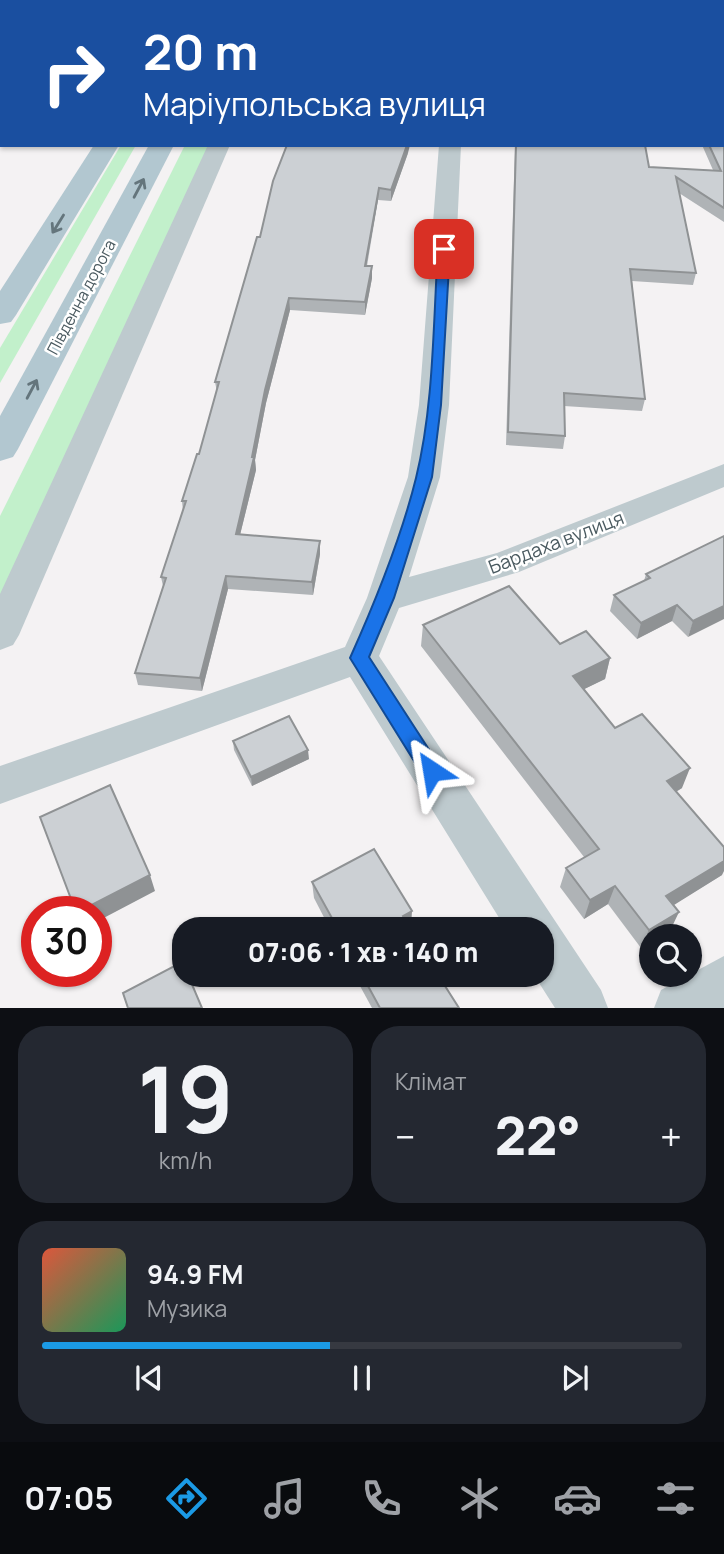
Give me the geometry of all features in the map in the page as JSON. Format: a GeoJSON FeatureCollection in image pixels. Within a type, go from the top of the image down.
{"type":"FeatureCollection","features":[{"type":"Feature","properties":{"kind":"main road"},"geometry":{"type":"LineString","coordinates":[[0,315],[106,147]]}},
{"type":"Feature","properties":{"kind":"main road","name":"Південна дорога"},"geometry":{"type":"LineString","coordinates":[[0,449],[161,147]]}},
{"type":"Feature","properties":{"kind":"street"},"geometry":{"type":"LineString","coordinates":[[0,635],[218,147]]}},
{"type":"Feature","properties":{"kind":"street"},"geometry":{"type":"LineString","coordinates":[[0,785],[359,658],[386,598],[424,477],[434,405],[450,147]]}},
{"type":"Feature","properties":{"kind":"street","name":"Бардаха вулиця"},"geometry":{"type":"LineString","coordinates":[[386,598],[507,563],[724,475]]}},
{"type":"Feature","properties":{"kind":"street"},"geometry":{"type":"LineString","coordinates":[[359,658],[525,917]]}},
{"type":"Feature","properties":{"kind":"street"},"geometry":{"type":"LineString","coordinates":[[554,962],[583,1008]]}},
{"type":"Feature","properties":{"kind":"street"},"geometry":{"type":"LineString","coordinates":[[679,1008],[724,980]]}},
{"type":"Feature","properties":{"kind":"green space"},"geometry":{"type":"Polygon","coordinates":[[[120,147],[135,147],[0,383],[0,348],[120,147]]]}},
{"type":"Feature","properties":{"kind":"green space"},"geometry":{"type":"Polygon","coordinates":[[[184,147],[209,147],[0,603],[0,516],[184,147]]]}},
{"type":"Feature","properties":{"kind":"building"},"geometry":{"type":"Polygon","coordinates":[[[286,147],[406,147],[391,190],[379,188],[365,266],[372,266],[365,302],[289,298],[265,390],[254,457],[236,534],[320,541],[312,582],[226,576],[200,678],[135,673],[166,578],[161,577],[186,501],[182,501],[199,454],[219,382],[215,382],[257,237],[260,237],[273,181],[286,147]]]}},
{"type":"Feature","properties":{"kind":"building"},"geometry":{"type":"Polygon","coordinates":[[[516,147],[645,147],[649,167],[721,171],[710,147],[724,147],[724,208],[676,177],[696,273],[630,269],[645,399],[564,393],[565,436],[508,432],[516,147]]]}},
{"type":"Feature","properties":{"kind":"building"},"geometry":{"type":"Polygon","coordinates":[[[724,536],[724,606],[693,621],[677,605],[641,623],[614,595],[650,578],[646,574],[724,536]]]}},
{"type":"Feature","properties":{"kind":"building"},"geometry":{"type":"Polygon","coordinates":[[[509,586],[560,644],[586,631],[610,658],[573,676],[615,728],[642,714],[690,768],[667,781],[724,847],[724,861],[666,896],[679,912],[659,924],[644,924],[615,886],[590,900],[566,868],[599,849],[423,625],[509,586]]]}},
{"type":"Feature","properties":{"kind":"building"},"geometry":{"type":"Polygon","coordinates":[[[289,716],[308,750],[251,777],[233,741],[289,716]]]}},
{"type":"Feature","properties":{"kind":"building"},"geometry":{"type":"Polygon","coordinates":[[[110,785],[150,875],[109,896],[70,896],[40,817],[110,785]]]}},
{"type":"Feature","properties":{"kind":"building"},"geometry":{"type":"Polygon","coordinates":[[[374,849],[412,911],[404,917],[331,917],[312,882],[374,849]]]}},
{"type":"Feature","properties":{"kind":"building"},"geometry":{"type":"Polygon","coordinates":[[[172,967],[172,987],[193,987],[202,1008],[128,1008],[123,993],[172,967]]]}},
{"type":"Feature","properties":{"kind":"building"},"geometry":{"type":"Polygon","coordinates":[[[369,987],[446,987],[459,1008],[380,1008],[369,987]]]}},
{"type":"Feature","properties":{"kind":"route"},"geometry":{"type":"LineString","coordinates":[[432,771],[359,658],[386,598],[424,477],[434,405],[444,249]]}}]}
